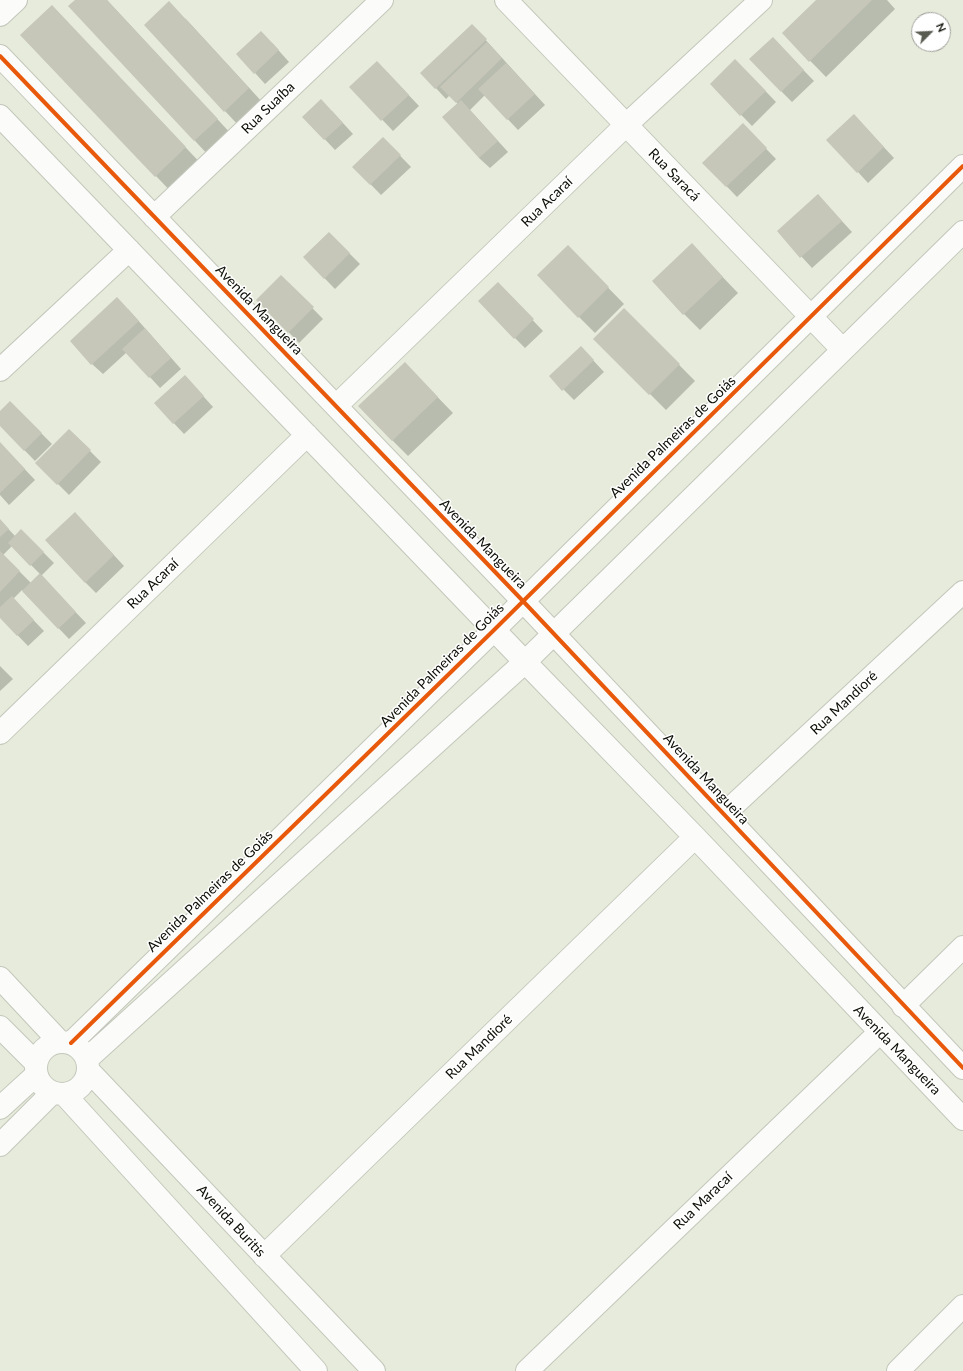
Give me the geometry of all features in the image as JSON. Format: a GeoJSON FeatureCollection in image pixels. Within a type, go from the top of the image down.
{"type":"FeatureCollection","features":[{"type":"Feature","properties":{"kind":"street"},"geometry":{"type":"LineString","coordinates":[[0,15],[16,0]]}},
{"type":"Feature","properties":{"kind":"street","name":"Rua Suaíba"},"geometry":{"type":"LineString","coordinates":[[154,217],[382,0]]}},
{"type":"Feature","properties":{"kind":"street","name":"Rua Saracá"},"geometry":{"type":"LineString","coordinates":[[506,0],[842,349]]}},
{"type":"Feature","properties":{"kind":"street","name":"Rua Acaraí"},"geometry":{"type":"LineString","coordinates":[[336,406],[626,125],[760,0]]}},
{"type":"Feature","properties":{"kind":"street","name":"Avenida Mangueira"},"geometry":{"type":"LineString","coordinates":[[0,56],[522,600],[963,1068]]}},
{"type":"Feature","properties":{"kind":"street","name":"Avenida Mangueira"},"geometry":{"type":"LineString","coordinates":[[0,116],[695,837],[963,1118]]}},
{"type":"Feature","properties":{"kind":"street","name":"Avenida Palmeiras de Goiás"},"geometry":{"type":"LineString","coordinates":[[65,1042],[494,630],[522,600],[963,166]]}},
{"type":"Feature","properties":{"kind":"street"},"geometry":{"type":"LineString","coordinates":[[88,1064],[525,662],[842,349],[963,232]]}},
{"type":"Feature","properties":{"kind":"street"},"geometry":{"type":"LineString","coordinates":[[0,370],[128,250]]}},
{"type":"Feature","properties":{"kind":"street","name":"Rua Acaraí"},"geometry":{"type":"LineString","coordinates":[[0,733],[307,435]]}},
{"type":"Feature","properties":{"kind":"street","name":"Rua Mandioré"},"geometry":{"type":"LineString","coordinates":[[724,814],[963,592]]}},
{"type":"Feature","properties":{"kind":"street","name":"Rua Mandioré"},"geometry":{"type":"LineString","coordinates":[[264,1256],[695,837]]}},
{"type":"Feature","properties":{"kind":"street"},"geometry":{"type":"LineString","coordinates":[[903,1006],[963,947]]}},
{"type":"Feature","properties":{"kind":"street"},"geometry":{"type":"LineString","coordinates":[[0,978],[65,1042],[80,1049],[88,1064],[86,1079],[81,1087],[73,1092],[58,1094],[0,1145]]}},
{"type":"Feature","properties":{"kind":"street"},"geometry":{"type":"LineString","coordinates":[[0,1027],[36,1069],[42,1086],[58,1094],[316,1371]]}},
{"type":"Feature","properties":{"kind":"street","name":"Rua Maracaí"},"geometry":{"type":"LineString","coordinates":[[527,1371],[880,1032]]}},
{"type":"Feature","properties":{"kind":"street"},"geometry":{"type":"LineString","coordinates":[[0,1108],[36,1069],[38,1055],[43,1048],[51,1043],[65,1042]]}},
{"type":"Feature","properties":{"kind":"street","name":"Avenida Buritis"},"geometry":{"type":"LineString","coordinates":[[88,1064],[264,1256],[374,1371]]}},
{"type":"Feature","properties":{"kind":"street"},"geometry":{"type":"LineString","coordinates":[[898,1371],[963,1306]]}},
{"type":"Feature","properties":{"kind":"building"},"geometry":{"type":"Polygon","coordinates":[[[75,0],[107,0],[218,119],[194,141],[68,6],[75,0]]]}},
{"type":"Feature","properties":{"kind":"building"},"geometry":{"type":"Polygon","coordinates":[[[816,0],[872,0],[809,62],[782,33],[816,0]]]}},
{"type":"Feature","properties":{"kind":"building"},"geometry":{"type":"Polygon","coordinates":[[[169,1],[249,88],[224,112],[144,25],[169,1]]]}},
{"type":"Feature","properties":{"kind":"building"},"geometry":{"type":"Polygon","coordinates":[[[52,5],[186,147],[155,177],[20,35],[52,5]]]}},
{"type":"Feature","properties":{"kind":"building"},"geometry":{"type":"Polygon","coordinates":[[[472,24],[487,39],[435,89],[420,73],[472,24]]]}},
{"type":"Feature","properties":{"kind":"building"},"geometry":{"type":"Polygon","coordinates":[[[261,31],[279,50],[254,74],[236,54],[261,31]]]}},
{"type":"Feature","properties":{"kind":"building"},"geometry":{"type":"Polygon","coordinates":[[[773,37],[804,70],[781,92],[749,59],[773,37]]]}},
{"type":"Feature","properties":{"kind":"building"},"geometry":{"type":"Polygon","coordinates":[[[487,42],[502,58],[456,103],[440,87],[487,42]]]}},
{"type":"Feature","properties":{"kind":"building"},"geometry":{"type":"Polygon","coordinates":[[[735,59],[766,91],[740,116],[710,84],[735,59]]]}},
{"type":"Feature","properties":{"kind":"building"},"geometry":{"type":"Polygon","coordinates":[[[377,61],[409,95],[381,121],[349,87],[377,61]]]}},
{"type":"Feature","properties":{"kind":"building"},"geometry":{"type":"Polygon","coordinates":[[[506,63],[535,94],[507,120],[478,89],[506,63]]]}},
{"type":"Feature","properties":{"kind":"building"},"geometry":{"type":"Polygon","coordinates":[[[321,99],[343,123],[324,140],[302,117],[321,99]]]}},
{"type":"Feature","properties":{"kind":"building"},"geometry":{"type":"Polygon","coordinates":[[[461,100],[498,141],[479,158],[442,117],[461,100]]]}},
{"type":"Feature","properties":{"kind":"building"},"geometry":{"type":"Polygon","coordinates":[[[854,114],[884,147],[857,173],[826,140],[854,114]]]}},
{"type":"Feature","properties":{"kind":"building"},"geometry":{"type":"Polygon","coordinates":[[[743,123],[767,148],[726,187],[702,163],[743,123]]]}},
{"type":"Feature","properties":{"kind":"building"},"geometry":{"type":"Polygon","coordinates":[[[383,137],[401,155],[370,185],[352,167],[383,137]]]}},
{"type":"Feature","properties":{"kind":"building"},"geometry":{"type":"Polygon","coordinates":[[[818,194],[842,221],[800,258],[777,231],[818,194]]]}},
{"type":"Feature","properties":{"kind":"building"},"geometry":{"type":"Polygon","coordinates":[[[329,232],[350,253],[324,279],[303,257],[329,232]]]}},
{"type":"Feature","properties":{"kind":"building"},"geometry":{"type":"Polygon","coordinates":[[[692,243],[723,277],[683,315],[652,281],[692,243]]]}},
{"type":"Feature","properties":{"kind":"building"},"geometry":{"type":"Polygon","coordinates":[[[568,245],[609,287],[578,318],[537,275],[568,245]]]}},
{"type":"Feature","properties":{"kind":"building"},"geometry":{"type":"Polygon","coordinates":[[[281,275],[314,307],[288,333],[256,300],[281,275]]]}},
{"type":"Feature","properties":{"kind":"building"},"geometry":{"type":"Polygon","coordinates":[[[498,282],[534,319],[514,339],[478,301],[498,282]]]}},
{"type":"Feature","properties":{"kind":"building"},"geometry":{"type":"Polygon","coordinates":[[[117,297],[139,321],[91,365],[70,341],[117,297]]]}},
{"type":"Feature","properties":{"kind":"building"},"geometry":{"type":"Polygon","coordinates":[[[624,308],[680,364],[649,395],[593,339],[624,308]]]}},
{"type":"Feature","properties":{"kind":"building"},"geometry":{"type":"Polygon","coordinates":[[[145,328],[171,358],[149,378],[122,349],[145,328]]]}},
{"type":"Feature","properties":{"kind":"building"},"geometry":{"type":"Polygon","coordinates":[[[581,346],[594,360],[562,391],[549,376],[581,346]]]}},
{"type":"Feature","properties":{"kind":"building"},"geometry":{"type":"Polygon","coordinates":[[[405,362],[438,397],[392,441],[358,406],[405,362]]]}},
{"type":"Feature","properties":{"kind":"building"},"geometry":{"type":"Polygon","coordinates":[[[185,375],[204,396],[173,424],[154,403],[185,375]]]}},
{"type":"Feature","properties":{"kind":"building"},"geometry":{"type":"Polygon","coordinates":[[[10,401],[42,433],[24,451],[0,426],[0,411],[10,401]]]}},
{"type":"Feature","properties":{"kind":"building"},"geometry":{"type":"Polygon","coordinates":[[[69,429],[91,450],[57,485],[35,463],[69,429]]]}},
{"type":"Feature","properties":{"kind":"building"},"geometry":{"type":"Polygon","coordinates":[[[0,442],[25,469],[0,493],[0,442]]]}},
{"type":"Feature","properties":{"kind":"building"},"geometry":{"type":"Polygon","coordinates":[[[75,512],[114,555],[85,583],[45,540],[75,512]]]}},
{"type":"Feature","properties":{"kind":"building"},"geometry":{"type":"Polygon","coordinates":[[[0,519],[9,529],[0,537],[0,519]]]}},
{"type":"Feature","properties":{"kind":"building"},"geometry":{"type":"Polygon","coordinates":[[[21,529],[44,552],[30,566],[8,543],[21,529]]]}},
{"type":"Feature","properties":{"kind":"building"},"geometry":{"type":"Polygon","coordinates":[[[0,551],[20,571],[0,592],[0,551]]]}},
{"type":"Feature","properties":{"kind":"building"},"geometry":{"type":"Polygon","coordinates":[[[40,573],[76,612],[58,629],[22,591],[40,573]]]}},
{"type":"Feature","properties":{"kind":"building"},"geometry":{"type":"Polygon","coordinates":[[[12,596],[34,620],[17,636],[0,618],[0,607],[12,596]]]}},
{"type":"Feature","properties":{"kind":"cycle path"},"geometry":{"type":"LineString","coordinates":[[0,56],[522,600],[963,1068]]}},
{"type":"Feature","properties":{"kind":"cycle path"},"geometry":{"type":"LineString","coordinates":[[71,1043],[494,630],[963,166]]}}]}
